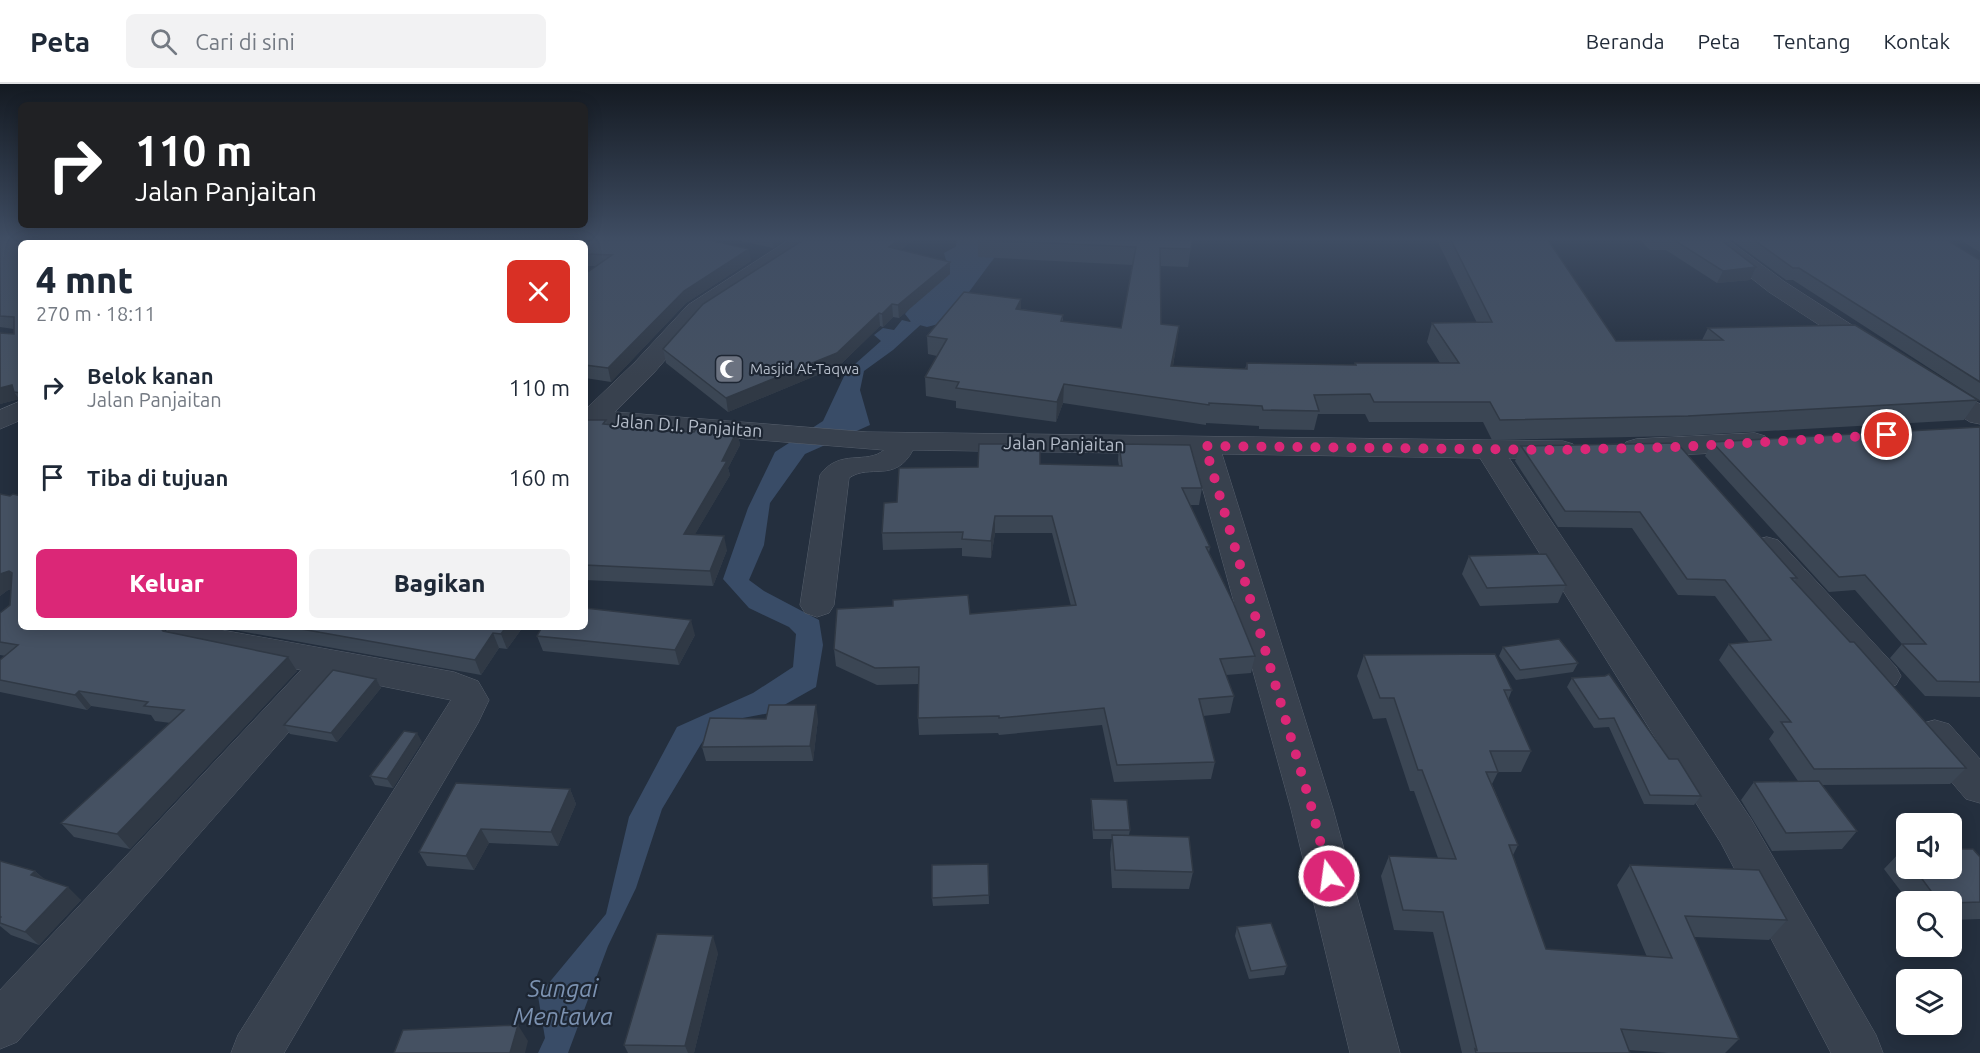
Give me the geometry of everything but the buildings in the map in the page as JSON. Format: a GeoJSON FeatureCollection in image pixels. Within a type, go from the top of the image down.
{"type":"FeatureCollection","features":[{"type":"Feature","properties":{"kind":"street"},"geometry":{"type":"LineString","coordinates":[[588,419],[644,368],[696,310],[733,285]]}},
{"type":"Feature","properties":{"kind":"street"},"geometry":{"type":"LineString","coordinates":[[1775,285],[1904,370],[1972,426]]}},
{"type":"Feature","properties":{"kind":"street"},"geometry":{"type":"LineString","coordinates":[[0,421],[18,411]]}},
{"type":"Feature","properties":{"kind":"street","name":"Jalan D.I. Panjaitan"},"geometry":{"type":"LineString","coordinates":[[588,419],[789,433],[867,441]]}},
{"type":"Feature","properties":{"kind":"street","name":"Jalan Panjaitan"},"geometry":{"type":"LineString","coordinates":[[867,441],[1490,451],[1678,447],[1783,441]]}},
{"type":"Feature","properties":{"kind":"street"},"geometry":{"type":"LineString","coordinates":[[817,605],[836,475],[848,466],[885,463],[898,454],[902,442]]}},
{"type":"Feature","properties":{"kind":"street"},"geometry":{"type":"LineString","coordinates":[[1205,446],[1312,809],[1375,1053]]}},
{"type":"Feature","properties":{"kind":"street"},"geometry":{"type":"LineString","coordinates":[[1678,447],[1702,473]]}},
{"type":"Feature","properties":{"kind":"street"},"geometry":{"type":"LineString","coordinates":[[1490,451],[1736,831],[1858,1053]]}},
{"type":"Feature","properties":{"kind":"street"},"geometry":{"type":"LineString","coordinates":[[1749,526],[1909,705],[1976,776]]}},
{"type":"Feature","properties":{"kind":"street"},"geometry":{"type":"LineString","coordinates":[[185,630],[186,635],[197,638],[454,686],[465,691],[470,700],[465,713],[256,1053]]}},
{"type":"Feature","properties":{"kind":"street"},"geometry":{"type":"LineString","coordinates":[[0,1024],[329,663]]}},
{"type":"Feature","properties":{"kind":"water","name":"Sungai Mentawa"},"geometry":{"type":"Polygon","coordinates":[[[946,285],[960,285],[953,309],[927,319],[893,350],[864,371],[860,390],[870,425],[805,454],[770,503],[764,545],[749,580],[764,591],[819,620],[823,645],[816,687],[770,713],[727,721],[711,730],[662,809],[636,888],[608,946],[568,1053],[538,1053],[545,1038],[538,996],[606,914],[629,817],[677,727],[753,693],[793,667],[796,634],[789,627],[749,608],[723,579],[748,508],[775,452],[823,421],[846,372],[881,341],[874,335],[883,328],[894,330],[902,320],[910,322],[924,308],[919,306],[946,285]]]}},
{"type":"Feature","properties":{"kind":"waterway","name":"Sungai Mentawa"},"geometry":{"type":"LineString","coordinates":[[927,314],[937,306],[953,285]]}},
{"type":"Feature","properties":{"kind":"place","name":"Masjid At-Taqwa"},"geometry":{"type":"Point","coordinates":[729,369]}},
{"type":"Feature","properties":{"kind":"route"},"geometry":{"type":"LineString","coordinates":[[1329,876],[1312,809],[1205,446],[1555,450],[1678,447],[1887,435]]}}]}
